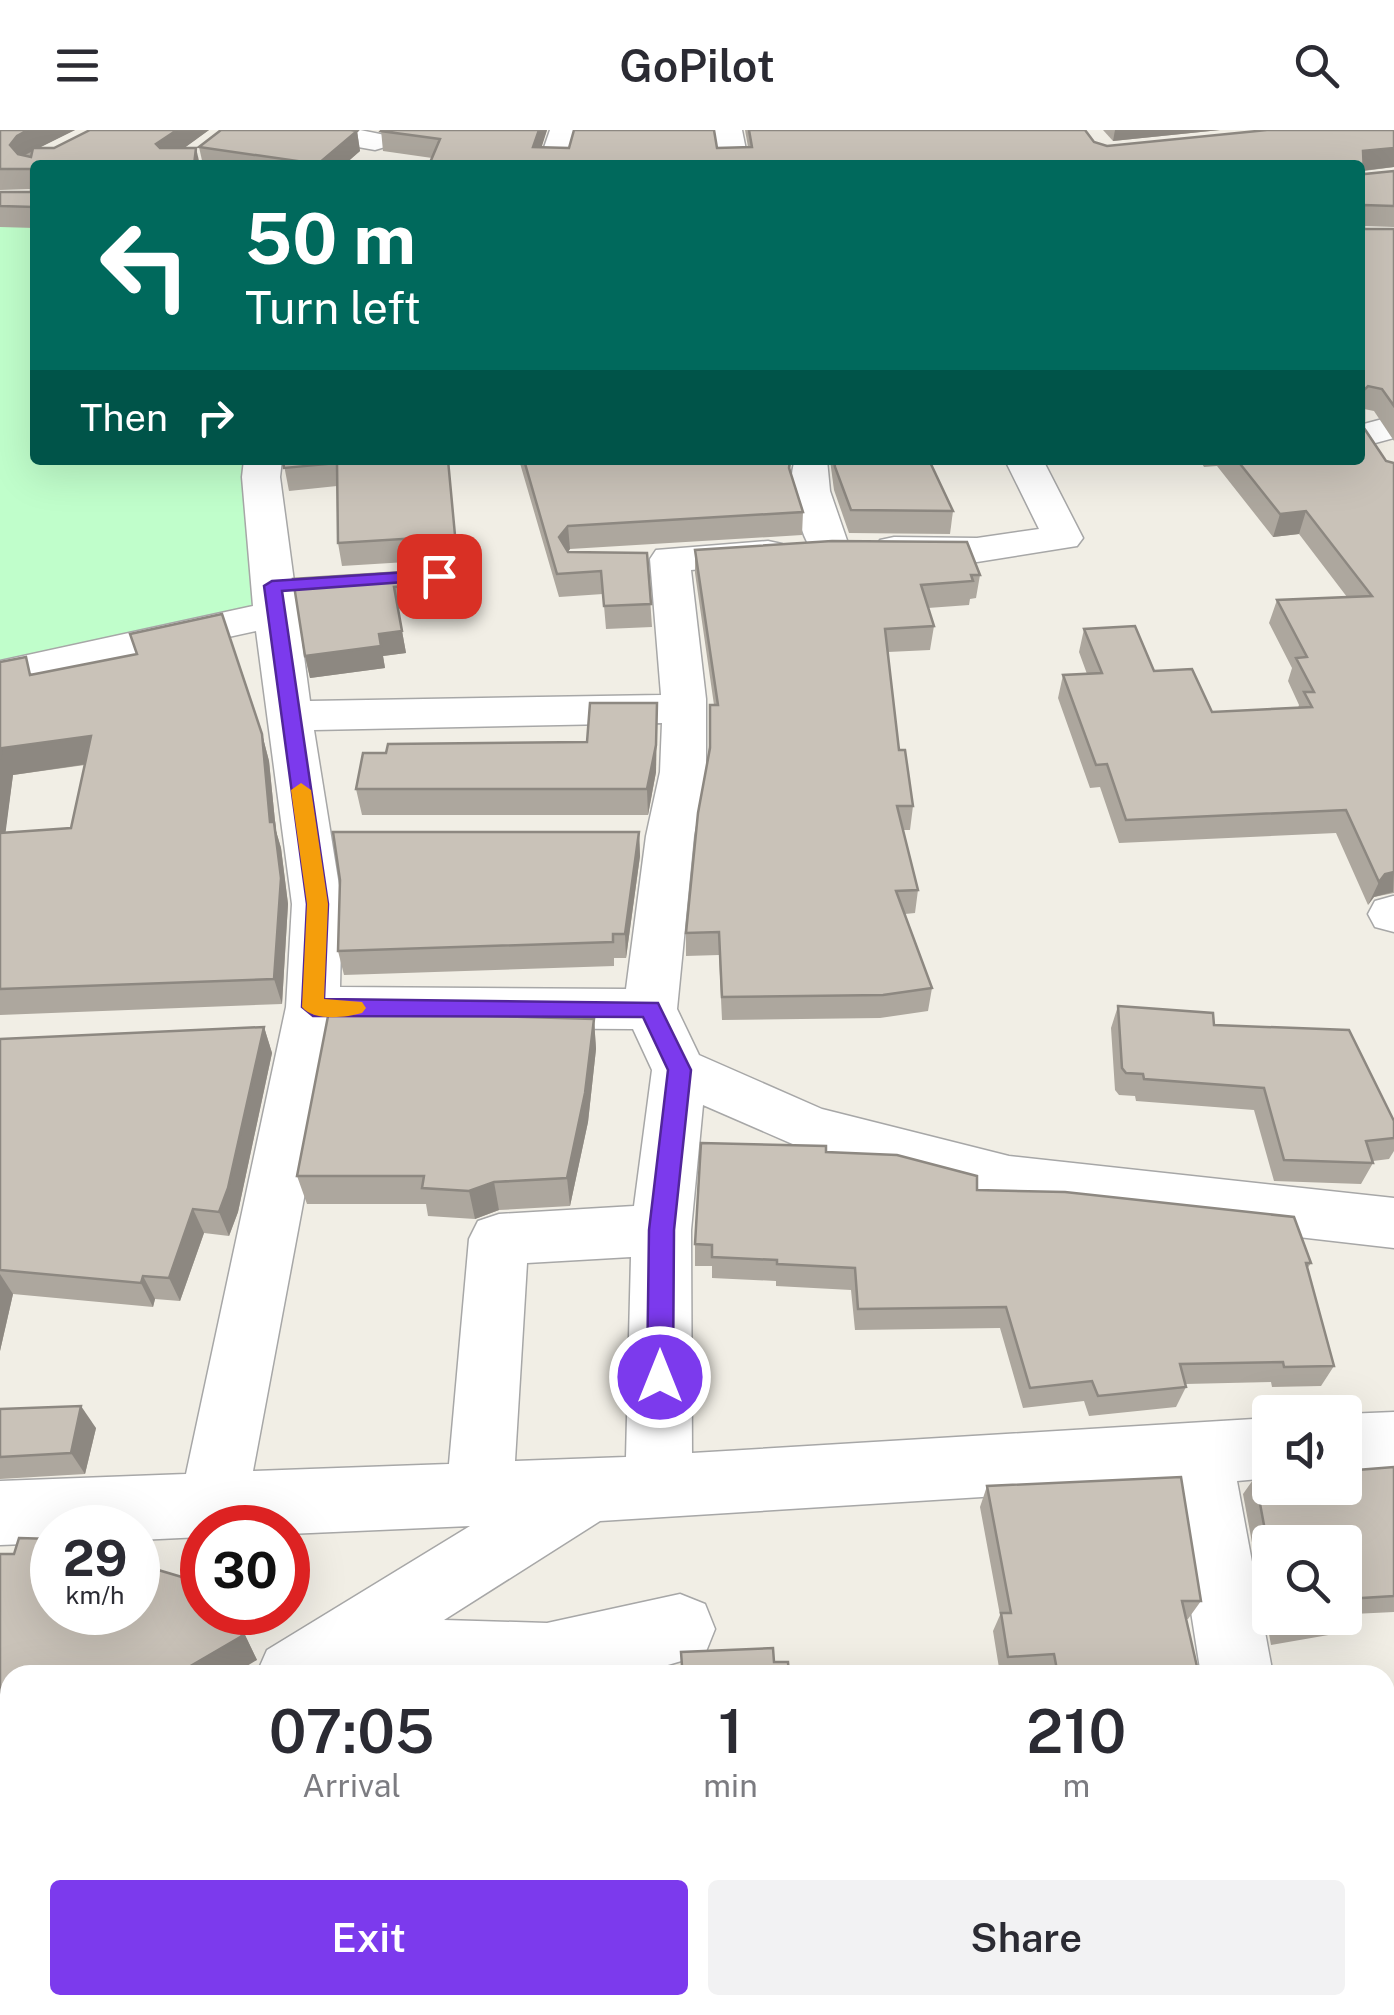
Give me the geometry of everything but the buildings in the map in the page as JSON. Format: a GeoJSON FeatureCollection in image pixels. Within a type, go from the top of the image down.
{"type":"FeatureCollection","features":[{"type":"Feature","properties":{"kind":"street"},"geometry":{"type":"LineString","coordinates":[[308,130],[376,141]]}},
{"type":"Feature","properties":{"kind":"street"},"geometry":{"type":"LineString","coordinates":[[555,160],[564,130]]}},
{"type":"Feature","properties":{"kind":"street"},"geometry":{"type":"LineString","coordinates":[[728,130],[733,160]]}},
{"type":"Feature","properties":{"kind":"street"},"geometry":{"type":"LineString","coordinates":[[213,1503],[311,1017],[317,904],[326,835],[292,716],[286,595],[262,476],[263,465]]}},
{"type":"Feature","properties":{"kind":"street"},"geometry":{"type":"LineString","coordinates":[[807,465],[830,549]]}},
{"type":"Feature","properties":{"kind":"street"},"geometry":{"type":"LineString","coordinates":[[659,1487],[662,1230],[679,1070],[650,1009],[650,836],[679,811],[684,708],[653,559],[830,549],[977,550],[1063,538],[1026,465]]}},
{"type":"Feature","properties":{"kind":"street"},"geometry":{"type":"LineString","coordinates":[[0,674],[286,595]]}},
{"type":"Feature","properties":{"kind":"street"},"geometry":{"type":"LineString","coordinates":[[292,716],[684,708]]}},
{"type":"Feature","properties":{"kind":"street"},"geometry":{"type":"LineString","coordinates":[[251,1030],[311,1017],[650,1009]]}},
{"type":"Feature","properties":{"kind":"street"},"geometry":{"type":"LineString","coordinates":[[679,1070],[811,1128],[1009,1180],[1394,1224]]}},
{"type":"Feature","properties":{"kind":"street"},"geometry":{"type":"LineString","coordinates":[[480,1492],[499,1240],[662,1230]]}},
{"type":"Feature","properties":{"kind":"street"},"geometry":{"type":"LineString","coordinates":[[1362,1443],[1394,1442]]}},
{"type":"Feature","properties":{"kind":"street"},"geometry":{"type":"LineString","coordinates":[[0,1512],[659,1487],[1252,1449]]}},
{"type":"Feature","properties":{"kind":"street"},"geometry":{"type":"LineString","coordinates":[[1198,1452],[1235,1665]]}},
{"type":"Feature","properties":{"kind":"street"},"geometry":{"type":"LineString","coordinates":[[336,1661],[590,1490]]}},
{"type":"Feature","properties":{"kind":"street"},"geometry":{"type":"LineString","coordinates":[[336,1661],[547,1659],[680,1630]]}},
{"type":"Feature","properties":{"kind":"green space"},"geometry":{"type":"Polygon","coordinates":[[[0,215],[30,217],[30,465],[251,465],[260,607],[0,669],[0,215]]]}},
{"type":"Feature","properties":{"kind":"slow traffic"},"geometry":{"type":"LineString","coordinates":[[301,790],[317,904],[313,1007],[355,1008]]}},
{"type":"Feature","properties":{"kind":"route"},"geometry":{"type":"LineString","coordinates":[[439,576],[272,586],[317,904],[313,1007],[650,1009],[679,1070],[662,1230],[660,1377]]}}]}
